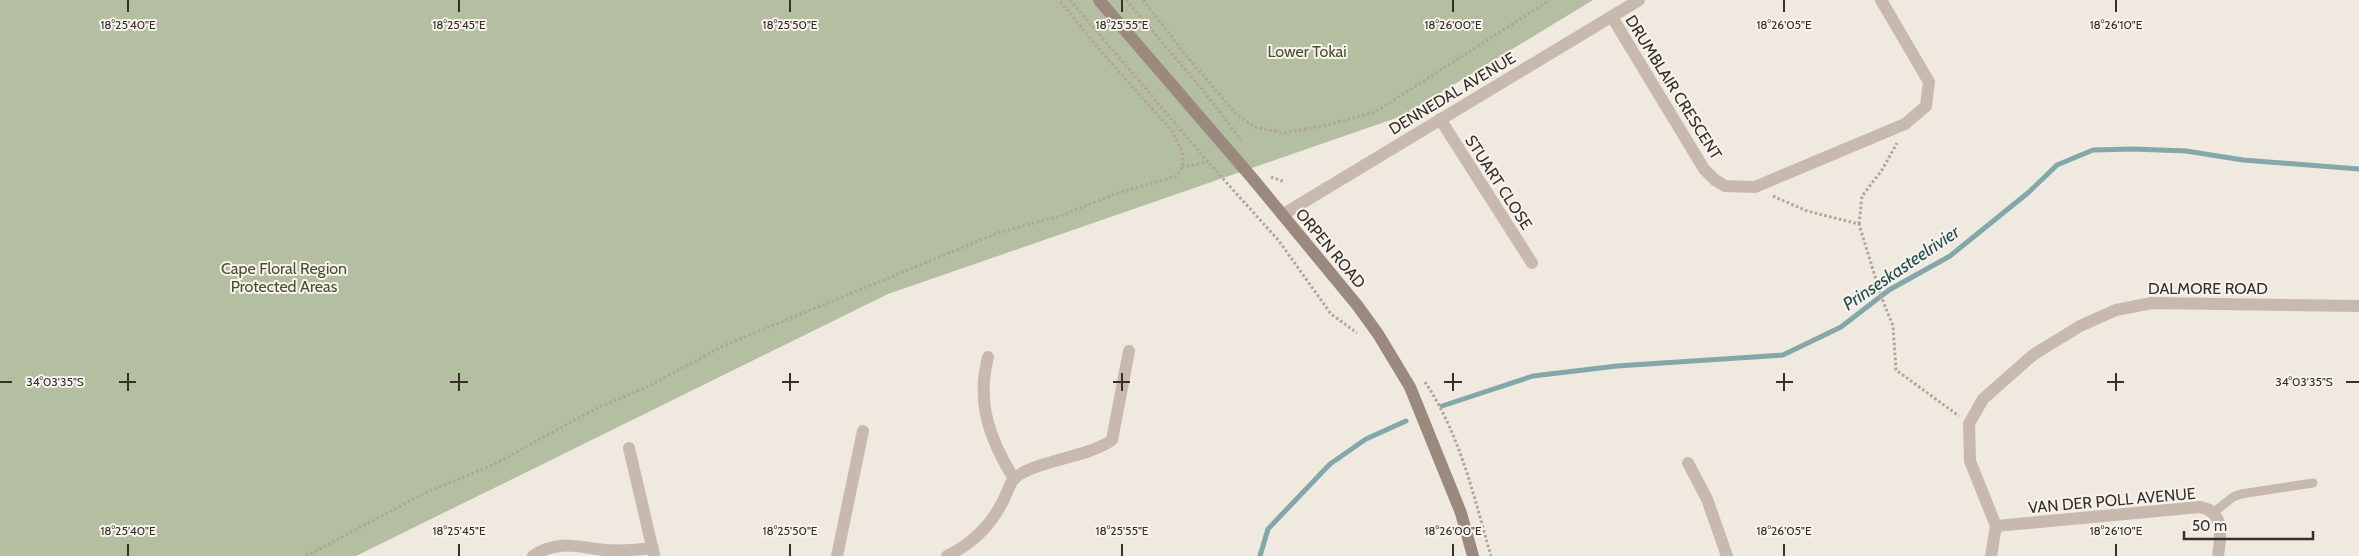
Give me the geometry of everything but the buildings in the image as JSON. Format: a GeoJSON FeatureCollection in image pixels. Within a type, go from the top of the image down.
{"type":"FeatureCollection","features":[{"type":"Feature","properties":{"kind":"main road","name":"ORPEN ROAD"},"geometry":{"type":"LineString","coordinates":[[1099,0],[1253,179],[1357,304],[1401,369],[1461,513],[1473,556]]}},
{"type":"Feature","properties":{"kind":"street","name":"DENNEDAL AVENUE"},"geometry":{"type":"LineString","coordinates":[[1282,215],[1440,118],[1639,0]]}},
{"type":"Feature","properties":{"kind":"street","name":"DRUMBLAIR CRESCENT"},"geometry":{"type":"LineString","coordinates":[[1612,17],[1704,169],[1715,180],[1725,186],[1755,187],[1904,124],[1926,106],[1929,82],[1881,0]]}},
{"type":"Feature","properties":{"kind":"street","name":"STUART CLOSE"},"geometry":{"type":"LineString","coordinates":[[1440,118],[1532,263]]}},
{"type":"Feature","properties":{"kind":"street","name":"DALMORE ROAD"},"geometry":{"type":"LineString","coordinates":[[1969,424],[1983,399],[2033,355],[2080,326],[2116,310],[2152,302],[2181,301],[2359,306]]}},
{"type":"Feature","properties":{"kind":"street"},"geometry":{"type":"LineString","coordinates":[[947,556],[974,538],[991,522],[1014,479],[1033,469],[1087,454],[1112,440],[1129,351]]}},
{"type":"Feature","properties":{"kind":"street"},"geometry":{"type":"LineString","coordinates":[[988,357],[983,375],[983,403],[996,445],[1014,479]]}},
{"type":"Feature","properties":{"kind":"street"},"geometry":{"type":"LineString","coordinates":[[1969,424],[1970,461],[1996,526],[1991,556]]}},
{"type":"Feature","properties":{"kind":"street"},"geometry":{"type":"LineString","coordinates":[[837,556],[863,431]]}},
{"type":"Feature","properties":{"kind":"street"},"geometry":{"type":"LineString","coordinates":[[533,556],[548,548],[562,544],[617,551],[653,552],[629,448]]}},
{"type":"Feature","properties":{"kind":"street"},"geometry":{"type":"LineString","coordinates":[[1688,463],[1707,499],[1727,556]]}},
{"type":"Feature","properties":{"kind":"street","name":"VAN DER POLL AVENUE"},"geometry":{"type":"LineString","coordinates":[[1996,526],[2200,507],[2214,512],[2220,521],[2221,536],[2218,556]]}},
{"type":"Feature","properties":{"kind":"lane"},"geometry":{"type":"LineString","coordinates":[[2214,512],[2241,494],[2313,483]]}},
{"type":"Feature","properties":{"kind":"path"},"geometry":{"type":"LineString","coordinates":[[306,556],[427,492],[493,465],[595,409],[649,386],[723,346],[1000,232],[1060,216],[1118,193],[1177,176],[1182,167],[1183,153],[1172,131],[1104,55],[1059,0]]}},
{"type":"Feature","properties":{"kind":"path"},"geometry":{"type":"LineString","coordinates":[[1070,0],[1208,162],[1279,241],[1331,314],[1356,331]]}},
{"type":"Feature","properties":{"kind":"path"},"geometry":{"type":"LineString","coordinates":[[1126,0],[1205,93],[1242,142]]}},
{"type":"Feature","properties":{"kind":"path"},"geometry":{"type":"LineString","coordinates":[[1143,0],[1185,54],[1237,115],[1255,127],[1284,133],[1327,125],[1375,112],[1550,0]]}},
{"type":"Feature","properties":{"kind":"path"},"geometry":{"type":"LineString","coordinates":[[1901,139],[1862,196],[1859,224],[1881,296],[1893,326],[1896,370],[1969,424]]}},
{"type":"Feature","properties":{"kind":"path"},"geometry":{"type":"LineString","coordinates":[[1182,167],[1208,162]]}},
{"type":"Feature","properties":{"kind":"path"},"geometry":{"type":"LineString","coordinates":[[1270,176],[1285,182]]}},
{"type":"Feature","properties":{"kind":"path"},"geometry":{"type":"LineString","coordinates":[[1755,187],[1807,211],[1859,224]]}},
{"type":"Feature","properties":{"kind":"green space","name":"Cape Floral Region Protected Areas"},"geometry":{"type":"Polygon","coordinates":[[[0,0],[1593,0],[1402,116],[888,294],[356,556],[0,556],[0,0]]]}},
{"type":"Feature","properties":{"kind":"waterway","name":"Prinseskasteelrivier"},"geometry":{"type":"LineString","coordinates":[[1442,406],[1533,376],[1617,366],[1783,355],[1841,327],[1889,290],[1950,256],[2029,192],[2057,165],[2093,150],[2186,151],[2243,160],[2359,169]]}},
{"type":"Feature","properties":{"kind":"waterway","name":"Prinseskasteelrivier"},"geometry":{"type":"LineString","coordinates":[[1260,556],[1268,529],[1330,464],[1366,439],[1406,421]]}},
{"type":"Feature","properties":{"kind":"park label","name":"Lower Tokai"},"geometry":{"type":"Point","coordinates":[1307,51]}}]}
